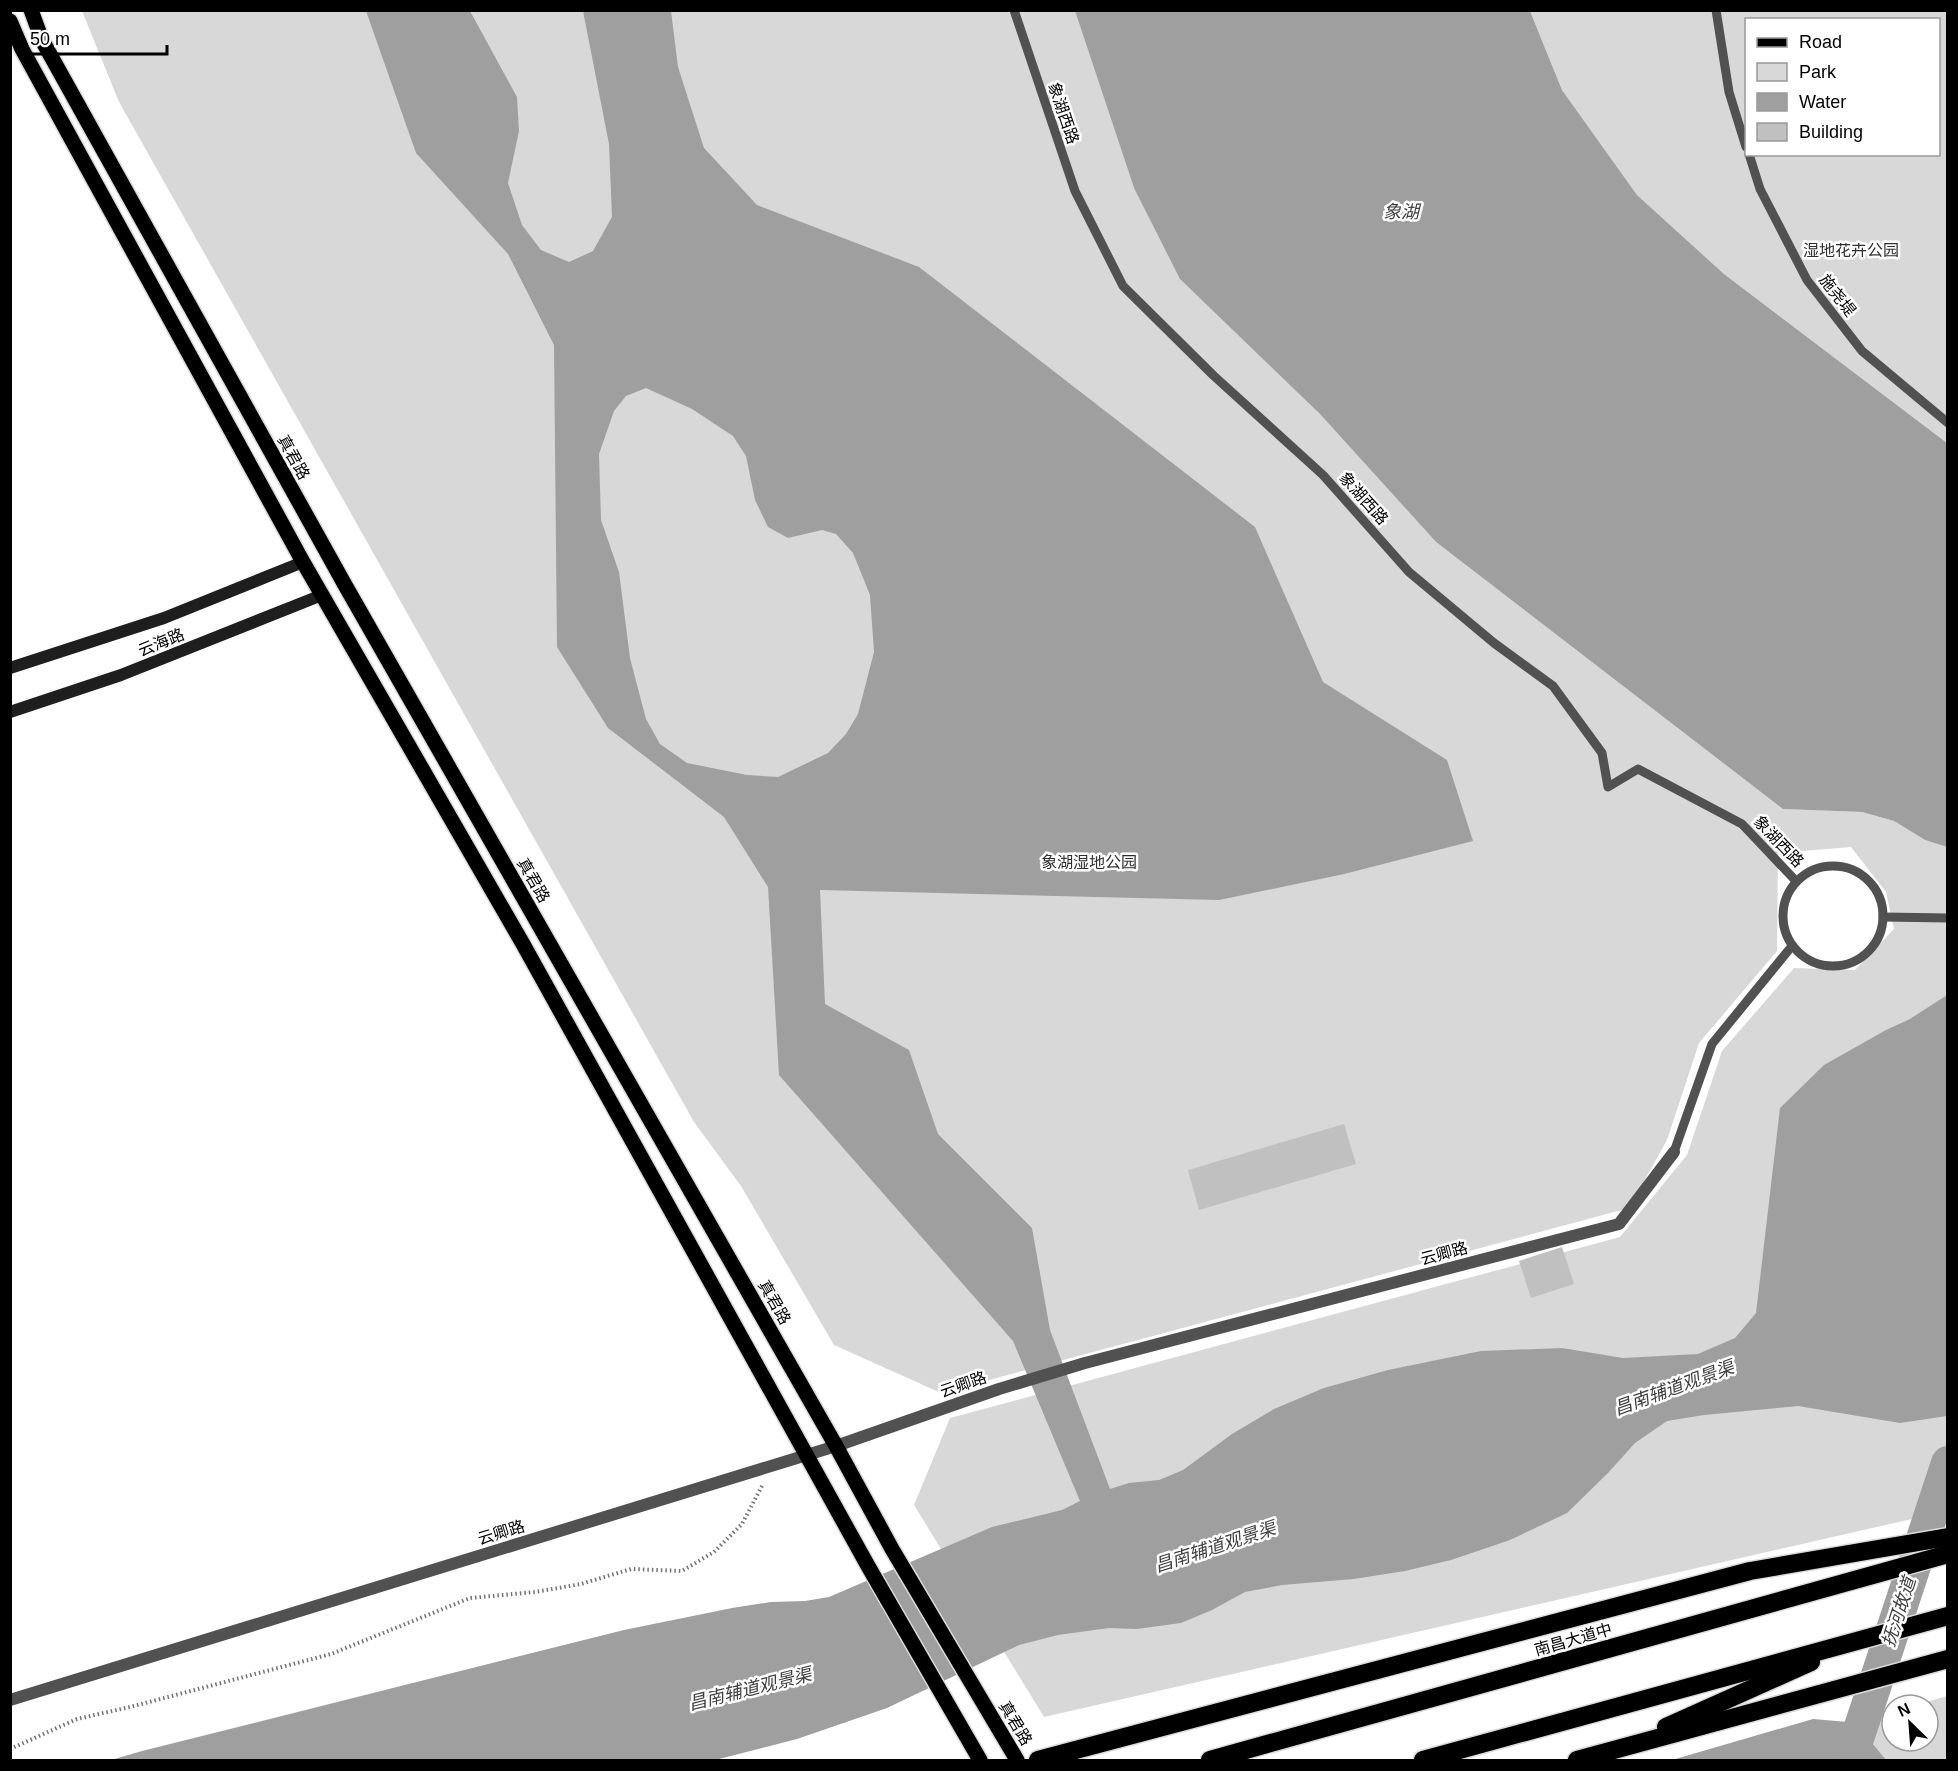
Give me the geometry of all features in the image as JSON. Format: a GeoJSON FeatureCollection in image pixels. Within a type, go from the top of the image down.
{"type":"FeatureCollection","features":[{"type":"Feature","properties":{"kind":"highway"},"geometry":{"type":"LineString","coordinates":[[1038,1761],[1750,1570],[1947,1537]]}},
{"type":"Feature","properties":{"kind":"highway","name":"南昌大道中"},"geometry":{"type":"LineString","coordinates":[[1210,1761],[1947,1554]]}},
{"type":"Feature","properties":{"kind":"highway"},"geometry":{"type":"LineString","coordinates":[[1423,1761],[1947,1616]]}},
{"type":"Feature","properties":{"kind":"highway"},"geometry":{"type":"LineString","coordinates":[[1610,1752],[1873,1636]]}},
{"type":"Feature","properties":{"kind":"highway"},"geometry":{"type":"LineString","coordinates":[[1577,1761],[1947,1659]]}},
{"type":"Feature","properties":{"kind":"main road","name":"真君路"},"geometry":{"type":"LineString","coordinates":[[31,10],[42,40],[345,585],[836,1446],[892,1549],[1017,1761]]}},
{"type":"Feature","properties":{"kind":"main road"},"geometry":{"type":"LineString","coordinates":[[10,21],[22,49],[303,562],[523,944],[868,1566],[980,1761]]}},
{"type":"Feature","properties":{"kind":"street","name":"云海路"},"geometry":{"type":"LineString","coordinates":[[10,668],[164,618],[303,562]]}},
{"type":"Feature","properties":{"kind":"street","name":"云海路"},"geometry":{"type":"LineString","coordinates":[[10,711],[121,675],[322,595]]}},
{"type":"Feature","properties":{"kind":"street","name":"云卿路"},"geometry":{"type":"LineString","coordinates":[[10,1700],[836,1446],[999,1389],[1085,1363],[1619,1224],[1674,1152]]}},
{"type":"Feature","properties":{"kind":"lane","name":"象湖西路"},"geometry":{"type":"LineString","coordinates":[[1014,10],[1075,191],[1123,286],[1214,376],[1323,475],[1409,572],[1494,643],[1553,686],[1602,753],[1608,787],[1638,770],[1742,824],[1796,881]]}},
{"type":"Feature","properties":{"kind":"lane"},"geometry":{"type":"LineString","coordinates":[[1716,10],[1729,92],[1745,144]]}},
{"type":"Feature","properties":{"kind":"lane","name":"施尧堤"},"geometry":{"type":"LineString","coordinates":[[1750,156],[1760,189],[1807,280],[1862,351],[1947,423]]}},
{"type":"Feature","properties":{"kind":"lane"},"geometry":{"type":"LineString","coordinates":[[1841,866],[1863,875],[1878,894],[1883,917],[1876,941],[1859,959],[1836,966],[1811,962],[1792,946],[1783,925],[1784,901],[1796,881],[1816,868],[1841,866]]}},
{"type":"Feature","properties":{"kind":"lane"},"geometry":{"type":"LineString","coordinates":[[1883,917],[1947,918]]}},
{"type":"Feature","properties":{"kind":"lane"},"geometry":{"type":"LineString","coordinates":[[1674,1152],[1712,1044],[1792,946]]}},
{"type":"Feature","properties":{"kind":"path"},"geometry":{"type":"LineString","coordinates":[[10,1749],[77,1719],[332,1654],[470,1598],[535,1592],[581,1584],[631,1569],[682,1570],[714,1552],[742,1524],[772,1465]]}},
{"type":"Feature","properties":{"kind":"green space","name":"象湖湿地公园"},"geometry":{"type":"Polygon","coordinates":[[[82,11],[1075,11],[1134,188],[1319,413],[1436,542],[1783,809],[1862,812],[1894,821],[1925,840],[1947,847],[1947,1511],[1044,1717],[914,1505],[950,1418],[1620,1237],[1687,1155],[1722,1051],[1794,968],[1855,970],[1894,929],[1886,892],[1851,847],[1778,853],[1777,951],[1699,1043],[1667,1140],[1629,1208],[941,1393],[834,1345],[741,1186],[694,1122],[119,102],[82,11]]]}},
{"type":"Feature","properties":{"kind":"green space","name":"湿地花卉公园"},"geometry":{"type":"Polygon","coordinates":[[[1530,11],[1947,11],[1947,443],[1724,274],[1637,195],[1562,90],[1530,11]]]}},
{"type":"Feature","properties":{"kind":"green space"},"geometry":{"type":"Polygon","coordinates":[[[1947,1696],[1947,1760],[1715,1760],[1880,1715],[1880,1753],[1940,1753],[1940,1698],[1947,1696]]]}},
{"type":"Feature","properties":{"kind":"water","name":"昌南辅道观景渠"},"geometry":{"type":"Polygon","coordinates":[[[366,11],[470,11],[517,97],[519,131],[508,183],[522,225],[541,250],[569,262],[593,251],[612,217],[609,144],[583,11],[671,11],[678,67],[704,148],[757,205],[919,267],[1255,527],[1323,682],[1447,760],[1473,841],[1344,874],[1219,900],[820,890],[825,1004],[909,1050],[938,1134],[1032,1228],[1050,1330],[1110,1489],[1129,1483],[1159,1480],[1183,1470],[1232,1434],[1274,1409],[1324,1388],[1388,1370],[1481,1351],[1562,1348],[1623,1358],[1698,1354],[1735,1338],[1756,1313],[1780,1108],[1824,1065],[1910,1019],[1947,995],[1947,1416],[1900,1423],[1798,1406],[1667,1421],[1635,1443],[1567,1513],[1510,1540],[1451,1560],[1405,1571],[1354,1579],[1282,1585],[1245,1592],[1212,1610],[1181,1623],[1137,1629],[1109,1628],[1058,1635],[1019,1645],[887,1708],[797,1739],[715,1760],[111,1760],[624,1630],[732,1608],[829,1597],[992,1527],[1062,1510],[1080,1501],[1013,1341],[779,1075],[768,887],[724,817],[608,728],[557,647],[554,345],[508,254],[416,153],[366,11]],[[646,388],[626,396],[614,411],[599,454],[601,520],[619,572],[630,658],[646,719],[660,744],[687,763],[747,775],[778,777],[828,753],[846,734],[858,714],[874,652],[870,595],[853,553],[836,534],[822,530],[788,538],[768,527],[755,500],[746,456],[733,436],[692,409],[646,388]]]}},
{"type":"Feature","properties":{"kind":"water","name":"象湖"},"geometry":{"type":"Polygon","coordinates":[[[1075,11],[1530,11],[1562,90],[1637,195],[1724,274],[1947,443],[1947,847],[1925,840],[1894,821],[1862,812],[1783,809],[1436,542],[1319,413],[1180,279],[1134,188],[1075,11]]]}},
{"type":"Feature","properties":{"kind":"water"},"geometry":{"type":"Polygon","coordinates":[[[1813,1719],[1848,1722],[1863,1732],[1886,1760],[1672,1760],[1813,1719]]]}},
{"type":"Feature","properties":{"kind":"building"},"geometry":{"type":"Polygon","coordinates":[[[1344,1124],[1356,1164],[1199,1210],[1188,1170],[1344,1124]]]}},
{"type":"Feature","properties":{"kind":"building"},"geometry":{"type":"Polygon","coordinates":[[[1562,1247],[1574,1284],[1531,1298],[1519,1261],[1562,1247]]]}},
{"type":"Feature","properties":{"kind":"waterway","name":"抚河故道"},"geometry":{"type":"LineString","coordinates":[[1850,1760],[1948,1463]]}}]}
